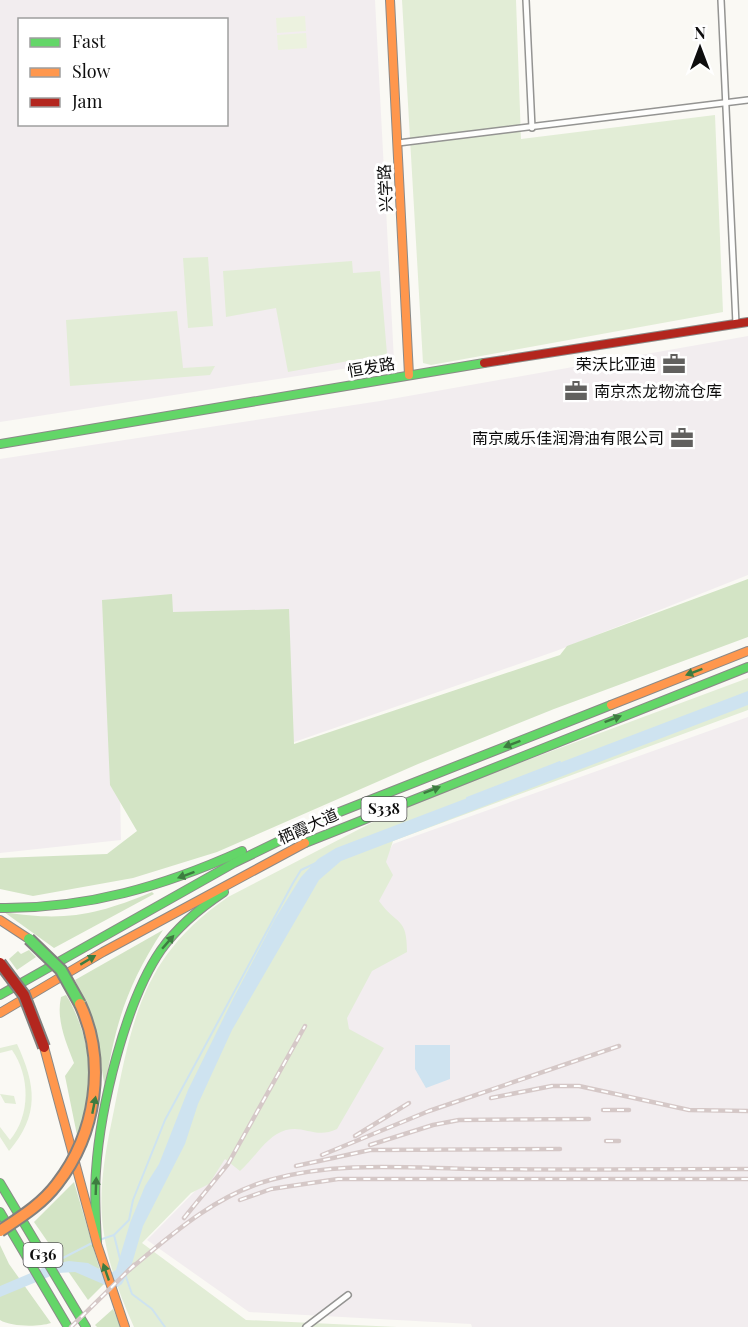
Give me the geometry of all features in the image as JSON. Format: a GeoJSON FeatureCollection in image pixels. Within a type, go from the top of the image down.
{"type":"FeatureCollection","features":[{"type":"Feature","properties":{"kind":"main road","name":"兴学路"},"geometry":{"type":"LineString","coordinates":[[390,0],[410,375]]}},
{"type":"Feature","properties":{"kind":"main road","name":"恒发路"},"geometry":{"type":"LineString","coordinates":[[0,444],[410,375],[748,322]]}},
{"type":"Feature","properties":{"kind":"main road","name":"栖霞大道"},"geometry":{"type":"LineString","coordinates":[[1,994],[234,863],[337,813],[748,651]]}},
{"type":"Feature","properties":{"kind":"main road","name":"栖霞大道"},"geometry":{"type":"LineString","coordinates":[[0,1015],[38,990],[275,857],[388,807],[748,667]]}},
{"type":"Feature","properties":{"kind":"main road"},"geometry":{"type":"LineString","coordinates":[[96,1244],[97,1158],[106,1112],[127,1018],[151,964],[184,923],[216,896],[388,807]]}},
{"type":"Feature","properties":{"kind":"main road"},"geometry":{"type":"LineString","coordinates":[[0,908],[60,908],[123,896],[211,866],[337,813]]}},
{"type":"Feature","properties":{"kind":"main road"},"geometry":{"type":"LineString","coordinates":[[0,920],[29,939],[60,968],[82,1005],[95,1051],[96,1094],[87,1132],[65,1176],[32,1210],[0,1232]]}},
{"type":"Feature","properties":{"kind":"main road"},"geometry":{"type":"LineString","coordinates":[[0,963],[24,995],[44,1047],[96,1244],[125,1327]]}},
{"type":"Feature","properties":{"kind":"main road","name":"G36"},"geometry":{"type":"LineString","coordinates":[[0,1183],[86,1327]]}},
{"type":"Feature","properties":{"kind":"main road","name":"G36"},"geometry":{"type":"LineString","coordinates":[[0,1212],[68,1327]]}},
{"type":"Feature","properties":{"kind":"main road"},"geometry":{"type":"LineString","coordinates":[[0,1224],[44,1288]]}},
{"type":"Feature","properties":{"kind":"street"},"geometry":{"type":"LineString","coordinates":[[526,0],[532,128]]}},
{"type":"Feature","properties":{"kind":"street"},"geometry":{"type":"LineString","coordinates":[[721,0],[736,324]]}},
{"type":"Feature","properties":{"kind":"street"},"geometry":{"type":"LineString","coordinates":[[398,143],[748,100]]}},
{"type":"Feature","properties":{"kind":"street"},"geometry":{"type":"LineString","coordinates":[[306,1327],[348,1295]]}},
{"type":"Feature","properties":{"kind":"shaded area"},"geometry":{"type":"Polygon","coordinates":[[[0,0],[375,0],[394,361],[0,422],[0,0]]]}},
{"type":"Feature","properties":{"kind":"shaded area"},"geometry":{"type":"Polygon","coordinates":[[[748,336],[748,575],[556,651],[159,789],[120,791],[121,840],[0,853],[0,459],[380,401],[748,336]]]}},
{"type":"Feature","properties":{"kind":"shaded area"},"geometry":{"type":"Polygon","coordinates":[[[748,717],[748,1327],[472,1327],[471,1324],[249,1312],[147,1240],[204,1182],[393,844],[748,717]]]}},
{"type":"Feature","properties":{"kind":"green space"},"geometry":{"type":"Polygon","coordinates":[[[402,0],[516,0],[521,139],[715,115],[723,312],[431,365],[423,363],[402,0]]]}},
{"type":"Feature","properties":{"kind":"green space"},"geometry":{"type":"Polygon","coordinates":[[[305,16],[306,31],[277,33],[276,18],[305,16]]]}},
{"type":"Feature","properties":{"kind":"green space"},"geometry":{"type":"Polygon","coordinates":[[[306,33],[307,48],[278,50],[277,35],[306,33]]]}},
{"type":"Feature","properties":{"kind":"green space"},"geometry":{"type":"Polygon","coordinates":[[[208,257],[213,326],[188,328],[183,258],[208,257]]]}},
{"type":"Feature","properties":{"kind":"green space"},"geometry":{"type":"Polygon","coordinates":[[[352,261],[353,273],[380,271],[387,354],[288,372],[276,308],[226,317],[223,271],[352,261]]]}},
{"type":"Feature","properties":{"kind":"green space"},"geometry":{"type":"Polygon","coordinates":[[[177,311],[183,368],[215,366],[210,375],[70,386],[66,320],[177,311]]]}},
{"type":"Feature","properties":{"kind":"green space"},"geometry":{"type":"Polygon","coordinates":[[[748,579],[748,637],[554,709],[418,764],[217,852],[133,878],[33,896],[0,889],[0,858],[107,854],[137,831],[110,785],[102,600],[172,594],[173,612],[289,609],[294,744],[560,655],[567,646],[748,579]]]}},
{"type":"Feature","properties":{"kind":"green space"},"geometry":{"type":"Polygon","coordinates":[[[748,678],[748,710],[393,841],[386,862],[393,875],[379,901],[403,927],[407,940],[407,952],[372,971],[347,1018],[349,1029],[384,1048],[337,1129],[323,1133],[292,1129],[279,1133],[267,1142],[240,1171],[225,1159],[209,1184],[191,1193],[142,1243],[246,1320],[397,1327],[134,1327],[115,1278],[105,1240],[101,1197],[104,1168],[121,1076],[136,1016],[160,965],[177,941],[228,897],[404,806],[748,678]]]}},
{"type":"Feature","properties":{"kind":"green space"},"geometry":{"type":"Polygon","coordinates":[[[152,892],[154,894],[54,948],[4,912],[45,916],[80,914],[114,906],[152,892]]]}},
{"type":"Feature","properties":{"kind":"green space"},"geometry":{"type":"Polygon","coordinates":[[[163,930],[140,969],[124,1006],[113,1044],[105,1088],[94,1023],[75,980],[163,930]]]}},
{"type":"Feature","properties":{"kind":"green space"},"geometry":{"type":"Polygon","coordinates":[[[29,950],[36,957],[17,970],[9,959],[18,951],[21,954],[29,950]]]}},
{"type":"Feature","properties":{"kind":"green space"},"geometry":{"type":"Polygon","coordinates":[[[66,995],[81,1027],[89,1064],[88,1101],[77,1135],[65,1076],[74,1063],[60,1014],[61,997],[66,995]]]}},
{"type":"Feature","properties":{"kind":"green space"},"geometry":{"type":"Polygon","coordinates":[[[17,1044],[28,1073],[32,1099],[26,1125],[9,1151],[0,1137],[0,1127],[10,1140],[22,1119],[26,1095],[25,1083],[18,1060],[12,1050],[0,1053],[0,1048],[17,1044]]]}},
{"type":"Feature","properties":{"kind":"green space"},"geometry":{"type":"Polygon","coordinates":[[[0,1094],[14,1096],[16,1104],[5,1103],[0,1094]]]}},
{"type":"Feature","properties":{"kind":"green space"},"geometry":{"type":"Polygon","coordinates":[[[74,1182],[104,1284],[88,1300],[34,1222],[74,1182]]]}},
{"type":"Feature","properties":{"kind":"green space"},"geometry":{"type":"Polygon","coordinates":[[[0,1245],[9,1264],[51,1323],[25,1326],[0,1320],[0,1245]]]}},
{"type":"Feature","properties":{"kind":"green space"},"geometry":{"type":"Polygon","coordinates":[[[113,1309],[121,1327],[97,1327],[95,1325],[113,1309]]]}},
{"type":"Feature","properties":{"kind":"water"},"geometry":{"type":"Polygon","coordinates":[[[748,691],[748,705],[341,861],[319,880],[232,1030],[198,1104],[185,1144],[143,1226],[131,1267],[122,1284],[116,1288],[110,1287],[75,1272],[58,1273],[0,1297],[0,1286],[52,1264],[69,1261],[88,1263],[109,1274],[116,1270],[130,1223],[145,1186],[159,1164],[188,1090],[275,919],[301,877],[318,859],[336,848],[748,691]]]}},
{"type":"Feature","properties":{"kind":"water"},"geometry":{"type":"Polygon","coordinates":[[[415,1045],[450,1045],[450,1079],[426,1088],[415,1069],[415,1045]]]}},
{"type":"Feature","properties":{"kind":"waterway"},"geometry":{"type":"LineString","coordinates":[[467,798],[560,762]]}},
{"type":"Feature","properties":{"kind":"waterway"},"geometry":{"type":"LineString","coordinates":[[102,1239],[114,1235],[129,1220],[133,1200],[165,1120],[293,883],[301,870],[316,863]]}},
{"type":"Feature","properties":{"kind":"waterway"},"geometry":{"type":"LineString","coordinates":[[114,1235],[121,1263]]}},
{"type":"Feature","properties":{"kind":"waterway"},"geometry":{"type":"LineString","coordinates":[[61,1259],[94,1242]]}},
{"type":"Feature","properties":{"kind":"waterway"},"geometry":{"type":"LineString","coordinates":[[125,1274],[132,1294],[152,1309],[165,1327]]}},
{"type":"Feature","properties":{"kind":"railway"},"geometry":{"type":"LineString","coordinates":[[184,1218],[228,1164],[305,1026]]}},
{"type":"Feature","properties":{"kind":"railway"},"geometry":{"type":"LineString","coordinates":[[322,1155],[429,1111],[619,1046]]}},
{"type":"Feature","properties":{"kind":"railway"},"geometry":{"type":"LineString","coordinates":[[491,1098],[552,1086],[579,1086],[689,1110],[748,1111]]}},
{"type":"Feature","properties":{"kind":"railway"},"geometry":{"type":"LineString","coordinates":[[355,1136],[409,1103]]}},
{"type":"Feature","properties":{"kind":"railway"},"geometry":{"type":"LineString","coordinates":[[603,1110],[629,1110]]}},
{"type":"Feature","properties":{"kind":"railway"},"geometry":{"type":"LineString","coordinates":[[370,1145],[433,1125],[459,1120],[589,1119]]}},
{"type":"Feature","properties":{"kind":"railway"},"geometry":{"type":"LineString","coordinates":[[606,1141],[619,1141]]}},
{"type":"Feature","properties":{"kind":"railway"},"geometry":{"type":"LineString","coordinates":[[296,1166],[370,1150],[560,1149]]}},
{"type":"Feature","properties":{"kind":"railway"},"geometry":{"type":"LineString","coordinates":[[129,1270],[195,1217],[231,1195],[270,1180],[295,1174],[372,1167],[748,1169]]}},
{"type":"Feature","properties":{"kind":"railway"},"geometry":{"type":"LineString","coordinates":[[240,1200],[271,1189],[338,1179],[748,1179]]}},
{"type":"Feature","properties":{"kind":"railway"},"geometry":{"type":"LineString","coordinates":[[71,1327],[134,1265]]}},
{"type":"Feature","properties":{"kind":"traffic: fast"},"geometry":{"type":"LineString","coordinates":[[0,444],[484,363]]}},
{"type":"Feature","properties":{"kind":"traffic: fast"},"geometry":{"type":"LineString","coordinates":[[305,843],[748,667]]}},
{"type":"Feature","properties":{"kind":"traffic: fast"},"geometry":{"type":"LineString","coordinates":[[0,995],[234,863],[337,813],[611,705]]}},
{"type":"Feature","properties":{"kind":"traffic: fast"},"geometry":{"type":"LineString","coordinates":[[0,908],[64,904],[124,893],[184,875],[242,851]]}},
{"type":"Feature","properties":{"kind":"traffic: fast"},"geometry":{"type":"LineString","coordinates":[[97,1244],[95,1189],[98,1146],[116,1057],[136,998],[161,950],[175,933],[206,904],[224,892]]}},
{"type":"Feature","properties":{"kind":"traffic: fast"},"geometry":{"type":"LineString","coordinates":[[29,939],[61,970],[80,1004]]}},
{"type":"Feature","properties":{"kind":"traffic: fast"},"geometry":{"type":"LineString","coordinates":[[0,1183],[86,1327]]}},
{"type":"Feature","properties":{"kind":"traffic: fast"},"geometry":{"type":"LineString","coordinates":[[0,1212],[68,1327]]}},
{"type":"Feature","properties":{"kind":"traffic: slow"},"geometry":{"type":"LineString","coordinates":[[390,0],[409,375]]}},
{"type":"Feature","properties":{"kind":"traffic: slow"},"geometry":{"type":"LineString","coordinates":[[611,705],[748,651]]}},
{"type":"Feature","properties":{"kind":"traffic: slow"},"geometry":{"type":"LineString","coordinates":[[0,1013],[103,952],[305,843]]}},
{"type":"Feature","properties":{"kind":"traffic: slow"},"geometry":{"type":"LineString","coordinates":[[0,920],[29,939]]}},
{"type":"Feature","properties":{"kind":"traffic: slow"},"geometry":{"type":"LineString","coordinates":[[0,1231],[45,1198],[57,1184],[81,1143],[89,1120],[95,1073],[88,1026],[80,1004]]}},
{"type":"Feature","properties":{"kind":"traffic: slow"},"geometry":{"type":"LineString","coordinates":[[44,1047],[97,1244],[125,1327]]}},
{"type":"Feature","properties":{"kind":"traffic: jam"},"geometry":{"type":"LineString","coordinates":[[484,363],[748,322]]}},
{"type":"Feature","properties":{"kind":"traffic: jam"},"geometry":{"type":"LineString","coordinates":[[0,963],[24,995],[44,1047]]}},
{"type":"Feature","properties":{"kind":"place","name":"荣沃比亚迪"},"geometry":{"type":"Point","coordinates":[674,364]}},
{"type":"Feature","properties":{"kind":"place","name":"南京杰龙物流仓库"},"geometry":{"type":"Point","coordinates":[576,391]}},
{"type":"Feature","properties":{"kind":"place","name":"南京威乐佳润滑油有限公司"},"geometry":{"type":"Point","coordinates":[682,438]}}]}
